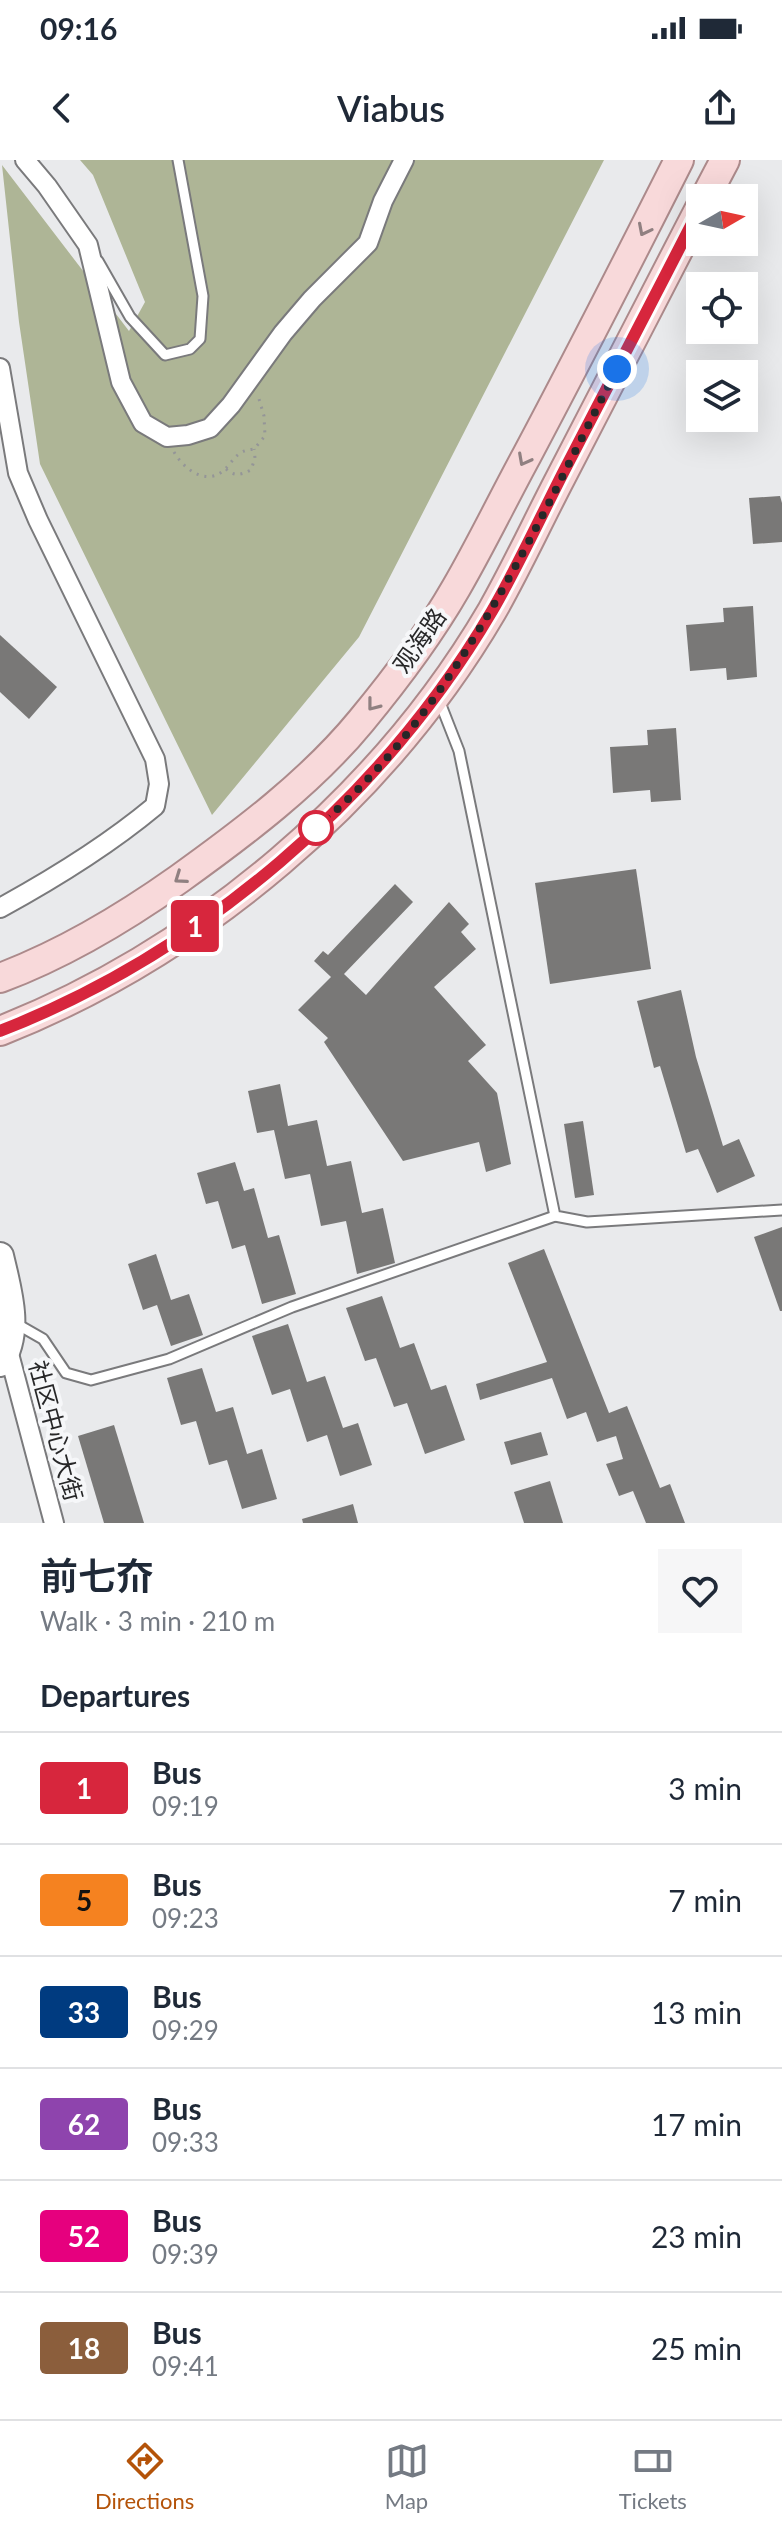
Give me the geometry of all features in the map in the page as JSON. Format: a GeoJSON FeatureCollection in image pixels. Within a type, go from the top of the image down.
{"type":"FeatureCollection","features":[{"type":"Feature","properties":{"kind":"main road","name":"观海路"},"geometry":{"type":"LineString","coordinates":[[0,978],[97,931],[154,896],[223,847],[304,779],[359,723],[411,656],[455,590],[597,324],[679,160]]}},
{"type":"Feature","properties":{"kind":"main road"},"geometry":{"type":"LineString","coordinates":[[712,184],[725,160]]}},
{"type":"Feature","properties":{"kind":"main road","name":"观海路"},"geometry":{"type":"LineString","coordinates":[[0,1031],[58,1008],[130,969],[191,930],[342,806],[381,764],[437,693],[492,611],[686,235]]}},
{"type":"Feature","properties":{"kind":"street"},"geometry":{"type":"LineString","coordinates":[[25,160],[88,245],[121,382],[143,423],[167,437],[210,428],[312,299],[368,243],[383,201],[404,160]]}},
{"type":"Feature","properties":{"kind":"street"},"geometry":{"type":"LineString","coordinates":[[0,368],[18,473],[155,759],[159,784],[155,806],[136,822],[65,873],[0,908]]}},
{"type":"Feature","properties":{"kind":"street"},"geometry":{"type":"LineString","coordinates":[[0,1256],[12,1321],[4,1357]]}},
{"type":"Feature","properties":{"kind":"street","name":"社区中心大街"},"geometry":{"type":"LineString","coordinates":[[4,1357],[54,1523]]}},
{"type":"Feature","properties":{"kind":"lane"},"geometry":{"type":"LineString","coordinates":[[88,245],[130,317],[165,355],[190,349],[200,339],[203,296],[178,160]]}},
{"type":"Feature","properties":{"kind":"lane"},"geometry":{"type":"LineString","coordinates":[[437,693],[459,751],[555,1216]]}},
{"type":"Feature","properties":{"kind":"lane"},"geometry":{"type":"LineString","coordinates":[[12,1321],[43,1339],[66,1373],[91,1380],[169,1359],[292,1307],[555,1216],[587,1222],[782,1210]]}},
{"type":"Feature","properties":{"kind":"path"},"geometry":{"type":"LineString","coordinates":[[167,437],[177,457],[190,472],[205,476],[216,475],[226,469],[232,457],[242,450],[254,449],[265,436],[264,416],[252,376]]}},
{"type":"Feature","properties":{"kind":"path"},"geometry":{"type":"LineString","coordinates":[[226,469],[240,475],[251,470],[254,449]]}},
{"type":"Feature","properties":{"kind":"green space"},"geometry":{"type":"Polygon","coordinates":[[[80,160],[604,160],[359,637],[212,815],[40,464],[19,322],[2,165],[129,331],[145,302],[93,175],[80,160]]]}},
{"type":"Feature","properties":{"kind":"building"},"geometry":{"type":"Polygon","coordinates":[[[780,496],[782,542],[753,544],[749,498],[780,496]]]}},
{"type":"Feature","properties":{"kind":"building"},"geometry":{"type":"Polygon","coordinates":[[[753,606],[757,677],[727,680],[726,668],[690,671],[686,625],[724,622],[723,608],[753,606]]]}},
{"type":"Feature","properties":{"kind":"building"},"geometry":{"type":"Polygon","coordinates":[[[0,635],[57,687],[29,719],[0,692],[0,635]]]}},
{"type":"Feature","properties":{"kind":"building"},"geometry":{"type":"Polygon","coordinates":[[[676,728],[681,800],[651,802],[650,790],[613,793],[610,747],[648,745],[647,730],[676,728]]]}},
{"type":"Feature","properties":{"kind":"building"},"geometry":{"type":"Polygon","coordinates":[[[636,869],[651,969],[550,984],[535,883],[636,869]]]}},
{"type":"Feature","properties":{"kind":"building"},"geometry":{"type":"Polygon","coordinates":[[[395,884],[413,902],[344,974],[366,995],[449,902],[469,924],[461,932],[476,949],[434,987],[486,1045],[468,1061],[497,1093],[511,1164],[486,1172],[479,1142],[403,1161],[324,1042],[328,1038],[298,1010],[331,977],[314,961],[323,951],[328,955],[395,884]]]}},
{"type":"Feature","properties":{"kind":"building"},"geometry":{"type":"Polygon","coordinates":[[[681,990],[696,1057],[723,1146],[739,1139],[755,1176],[717,1193],[698,1149],[686,1153],[660,1066],[654,1068],[637,1001],[681,990]]]}},
{"type":"Feature","properties":{"kind":"building"},"geometry":{"type":"Polygon","coordinates":[[[280,1084],[288,1126],[317,1120],[327,1166],[351,1161],[362,1213],[383,1208],[395,1263],[357,1274],[346,1221],[321,1226],[310,1174],[285,1179],[274,1130],[257,1133],[248,1091],[280,1084]]]}},
{"type":"Feature","properties":{"kind":"building"},"geometry":{"type":"Polygon","coordinates":[[[583,1121],[594,1195],[575,1198],[564,1124],[583,1121]]]}},
{"type":"Feature","properties":{"kind":"building"},"geometry":{"type":"Polygon","coordinates":[[[235,1162],[244,1191],[254,1188],[268,1238],[279,1235],[296,1294],[262,1304],[245,1245],[232,1249],[218,1201],[206,1204],[197,1173],[235,1162]]]}},
{"type":"Feature","properties":{"kind":"building"},"geometry":{"type":"Polygon","coordinates":[[[782,1227],[782,1311],[780,1311],[754,1237],[782,1227]]]}},
{"type":"Feature","properties":{"kind":"building"},"geometry":{"type":"Polygon","coordinates":[[[544,1249],[609,1413],[627,1406],[660,1488],[670,1484],[685,1523],[646,1523],[633,1491],[619,1496],[606,1464],[623,1459],[616,1436],[597,1442],[586,1412],[567,1419],[552,1378],[480,1400],[476,1384],[547,1362],[508,1263],[544,1249]]]}},
{"type":"Feature","properties":{"kind":"building"},"geometry":{"type":"Polygon","coordinates":[[[156,1254],[171,1300],[189,1294],[203,1335],[171,1346],[157,1305],[143,1310],[128,1264],[156,1254]]]}},
{"type":"Feature","properties":{"kind":"building"},"geometry":{"type":"Polygon","coordinates":[[[382,1296],[400,1348],[414,1343],[431,1390],[446,1385],[465,1440],[425,1454],[407,1403],[394,1407],[376,1358],[365,1361],[346,1308],[382,1296]]]}},
{"type":"Feature","properties":{"kind":"building"},"geometry":{"type":"Polygon","coordinates":[[[288,1324],[307,1382],[325,1376],[343,1428],[358,1423],[372,1465],[340,1476],[327,1435],[307,1442],[290,1389],[272,1395],[252,1336],[288,1324]]]}},
{"type":"Feature","properties":{"kind":"building"},"geometry":{"type":"Polygon","coordinates":[[[202,1368],[216,1412],[233,1407],[247,1454],[262,1449],[277,1499],[242,1509],[227,1460],[209,1465],[196,1421],[181,1425],[167,1378],[202,1368]]]}},
{"type":"Feature","properties":{"kind":"building"},"geometry":{"type":"Polygon","coordinates":[[[114,1425],[144,1523],[104,1523],[78,1436],[114,1425]]]}},
{"type":"Feature","properties":{"kind":"building"},"geometry":{"type":"Polygon","coordinates":[[[541,1432],[548,1455],[511,1465],[504,1442],[541,1432]]]}},
{"type":"Feature","properties":{"kind":"building"},"geometry":{"type":"Polygon","coordinates":[[[550,1481],[563,1523],[524,1523],[514,1492],[550,1481]]]}},
{"type":"Feature","properties":{"kind":"building"},"geometry":{"type":"Polygon","coordinates":[[[353,1504],[358,1523],[303,1523],[302,1519],[353,1504]]]}},
{"type":"Feature","properties":{"kind":"bus line","name":"1"},"geometry":{"type":"LineString","coordinates":[[0,1031],[58,1008],[130,969],[191,930],[342,806],[381,764],[437,693],[492,611],[686,235]]}},
{"type":"Feature","properties":{"kind":"route"},"geometry":{"type":"LineString","coordinates":[[316,828],[342,806],[381,764],[437,693],[492,611],[617,369]]}}]}
